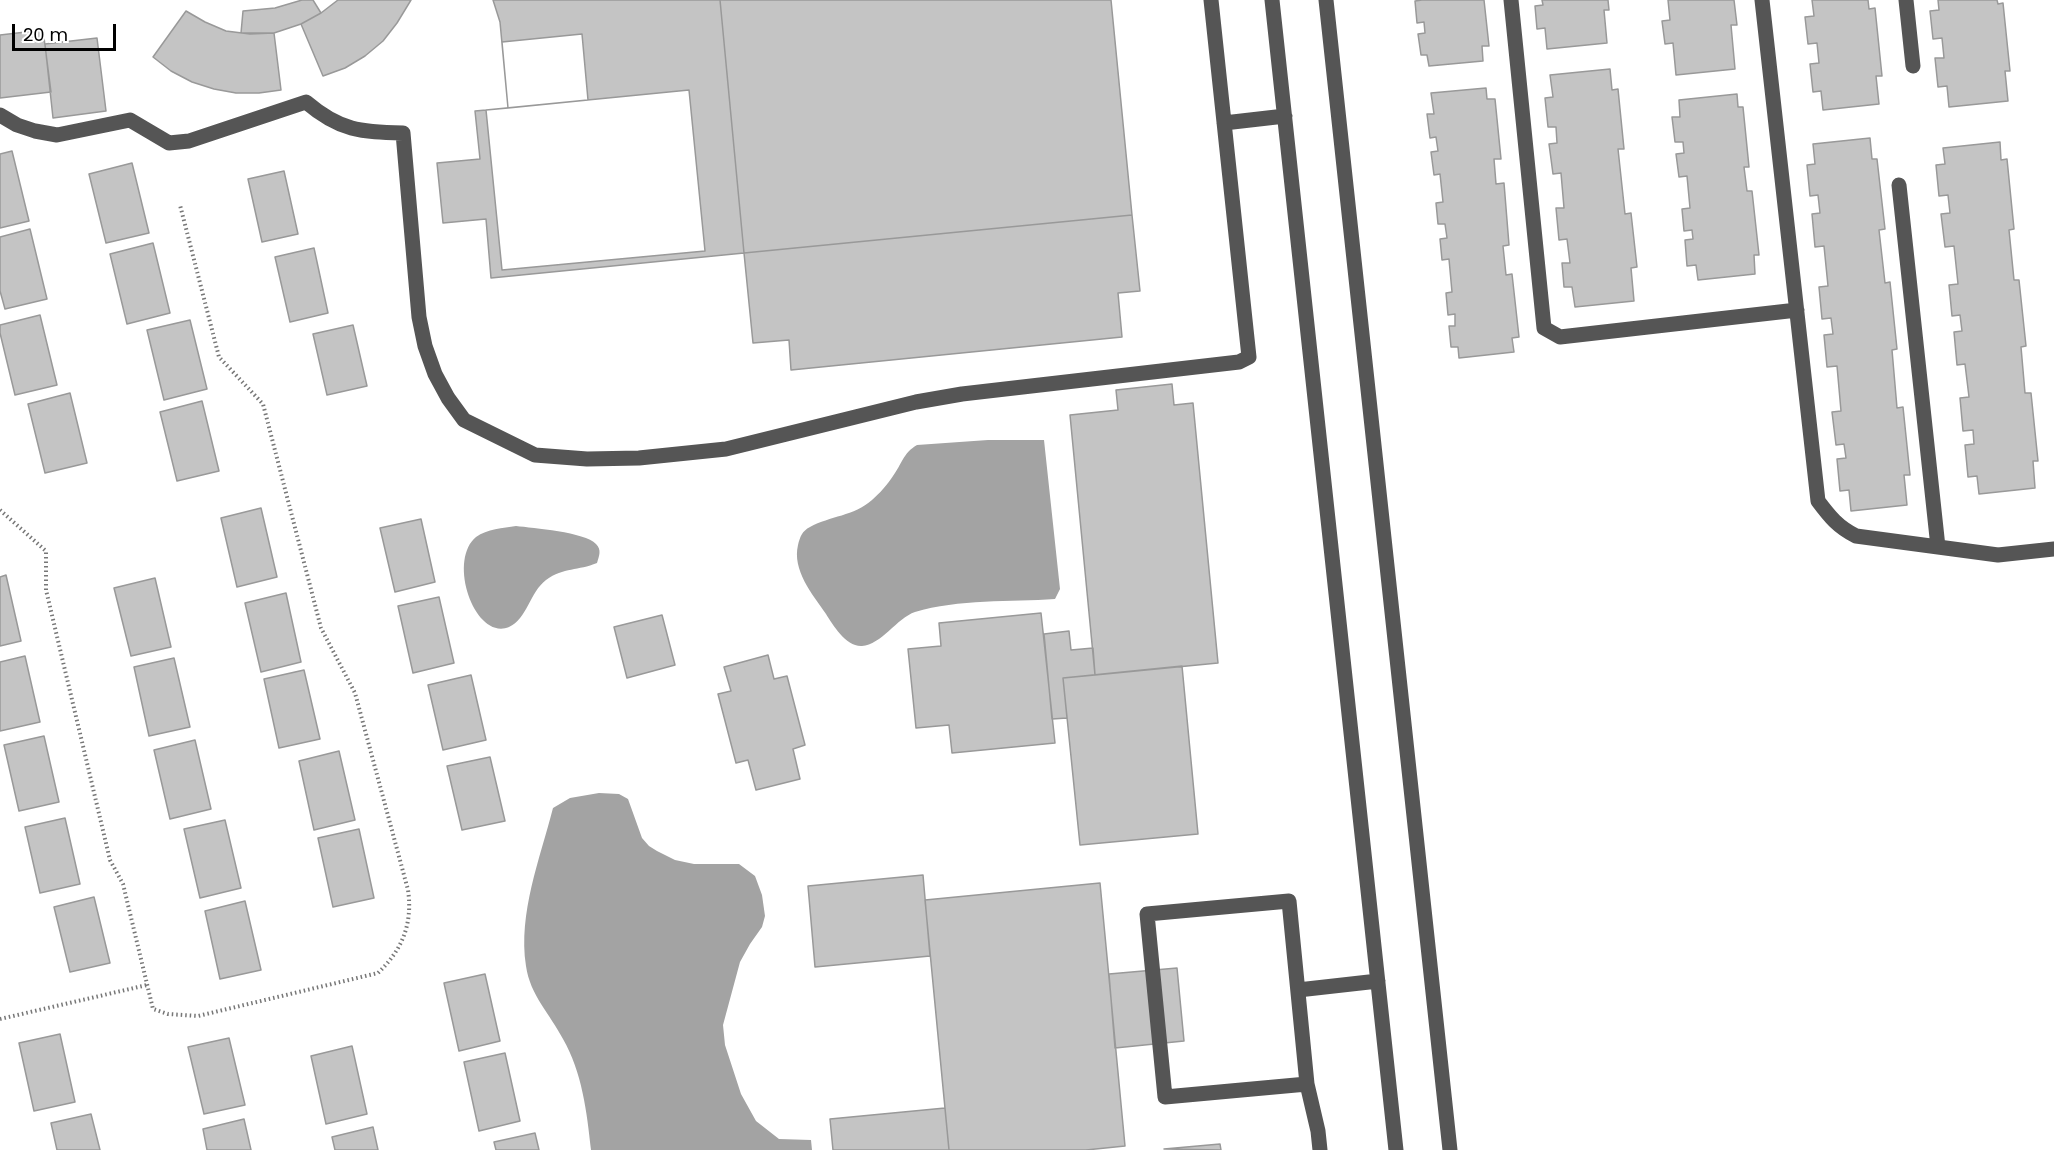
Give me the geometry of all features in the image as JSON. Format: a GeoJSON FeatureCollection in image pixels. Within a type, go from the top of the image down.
{"type":"FeatureCollection","features":[{"type":"Feature","properties":{"kind":"street"},"geometry":{"type":"LineString","coordinates":[[0,115],[26,128],[57,135],[130,120],[169,143],[189,141],[306,102],[333,122],[350,129],[403,133],[419,317],[425,346],[435,374],[448,398],[464,420],[535,455],[587,459],[639,458],[726,449],[916,402],[962,394],[1239,362],[1249,357],[1210,0]]}},
{"type":"Feature","properties":{"kind":"street"},"geometry":{"type":"LineString","coordinates":[[1272,0],[1396,1150]]}},
{"type":"Feature","properties":{"kind":"street"},"geometry":{"type":"LineString","coordinates":[[1326,0],[1450,1150]]}},
{"type":"Feature","properties":{"kind":"street"},"geometry":{"type":"LineString","coordinates":[[1511,0],[1544,328],[1560,337],[1797,310]]}},
{"type":"Feature","properties":{"kind":"street"},"geometry":{"type":"LineString","coordinates":[[1762,0],[1818,501],[1832,521],[1856,536],[1998,555],[2054,549]]}},
{"type":"Feature","properties":{"kind":"street"},"geometry":{"type":"LineString","coordinates":[[1906,0],[1913,66]]}},
{"type":"Feature","properties":{"kind":"street"},"geometry":{"type":"LineString","coordinates":[[1224,123],[1284,117]]}},
{"type":"Feature","properties":{"kind":"street"},"geometry":{"type":"LineString","coordinates":[[1899,185],[1938,547]]}},
{"type":"Feature","properties":{"kind":"street"},"geometry":{"type":"LineString","coordinates":[[1307,1084],[1165,1097],[1147,914],[1289,901],[1307,1084],[1320,1150]]}},
{"type":"Feature","properties":{"kind":"street"},"geometry":{"type":"LineString","coordinates":[[1298,990],[1378,981]]}},
{"type":"Feature","properties":{"kind":"path"},"geometry":{"type":"LineString","coordinates":[[0,510],[45,551],[46,590],[110,860],[123,884],[153,1010],[168,1014],[198,1016],[378,974],[400,948],[406,932],[410,904],[408,891],[355,693],[321,628],[263,404],[219,357],[180,205]]}},
{"type":"Feature","properties":{"kind":"path"},"geometry":{"type":"LineString","coordinates":[[0,1019],[147,985]]}},
{"type":"Feature","properties":{"kind":"shaded area"},"geometry":{"type":"Polygon","coordinates":[[[988,440],[1044,440],[1060,589],[1055,599],[967,603],[932,608],[908,615],[869,644],[856,645],[845,639],[804,581],[797,554],[802,534],[810,527],[850,513],[872,500],[889,482],[906,455],[917,445],[988,440]]]}},
{"type":"Feature","properties":{"kind":"shaded area"},"geometry":{"type":"Polygon","coordinates":[[[516,526],[581,536],[596,544],[599,555],[597,563],[559,573],[546,580],[515,623],[509,627],[497,628],[485,622],[476,611],[465,580],[464,563],[468,548],[480,534],[516,526]]]}},
{"type":"Feature","properties":{"kind":"shaded area"},"geometry":{"type":"Polygon","coordinates":[[[599,793],[619,794],[628,799],[642,838],[657,851],[675,860],[694,864],[739,864],[755,876],[762,895],[765,916],[762,927],[740,962],[723,1025],[725,1045],[741,1094],[756,1121],[779,1139],[811,1140],[812,1150],[591,1150],[585,1107],[575,1065],[563,1039],[532,986],[526,966],[524,946],[532,886],[553,808],[570,798],[599,793]]]}},
{"type":"Feature","properties":{"kind":"building"},"geometry":{"type":"Polygon","coordinates":[[[302,0],[313,0],[321,13],[301,24],[274,33],[241,33],[243,11],[275,8],[302,0]]]}},
{"type":"Feature","properties":{"kind":"building"},"geometry":{"type":"Polygon","coordinates":[[[338,0],[411,0],[383,41],[365,56],[345,68],[323,76],[301,24],[338,0]]]}},
{"type":"Feature","properties":{"kind":"building"},"geometry":{"type":"Polygon","coordinates":[[[493,0],[720,0],[744,253],[491,278],[486,219],[443,223],[437,163],[480,159],[475,111],[508,108],[500,22],[493,0]]]}},
{"type":"Feature","properties":{"kind":"building"},"geometry":{"type":"Polygon","coordinates":[[[720,0],[1111,0],[1132,215],[744,253],[720,0]]]}},
{"type":"Feature","properties":{"kind":"building"},"geometry":{"type":"Polygon","coordinates":[[[1484,0],[1489,46],[1482,46],[1483,61],[1429,66],[1427,55],[1421,55],[1418,34],[1425,33],[1424,22],[1417,23],[1415,1],[1484,0]]]}},
{"type":"Feature","properties":{"kind":"building"},"geometry":{"type":"Polygon","coordinates":[[[1542,0],[1608,0],[1609,10],[1604,10],[1607,43],[1547,49],[1545,28],[1537,29],[1535,6],[1543,5],[1542,0]]]}},
{"type":"Feature","properties":{"kind":"building"},"geometry":{"type":"Polygon","coordinates":[[[1668,0],[1734,0],[1737,25],[1731,25],[1735,69],[1676,75],[1673,43],[1665,44],[1662,21],[1670,20],[1668,0]]]}},
{"type":"Feature","properties":{"kind":"building"},"geometry":{"type":"Polygon","coordinates":[[[1812,0],[1868,0],[1869,9],[1875,8],[1882,76],[1876,76],[1879,104],[1823,110],[1821,91],[1813,92],[1810,64],[1819,63],[1817,43],[1808,44],[1805,17],[1814,16],[1812,0]]]}},
{"type":"Feature","properties":{"kind":"building"},"geometry":{"type":"Polygon","coordinates":[[[1938,0],[1997,0],[1998,4],[2003,3],[2010,71],[2005,71],[2008,101],[1949,107],[1947,86],[1938,87],[1935,58],[1944,58],[1942,38],[1933,39],[1930,11],[1939,10],[1938,0]]]}},
{"type":"Feature","properties":{"kind":"building"},"geometry":{"type":"Polygon","coordinates":[[[186,11],[226,31],[250,34],[274,33],[281,90],[236,93],[214,89],[192,82],[171,71],[153,57],[186,11]]]}},
{"type":"Feature","properties":{"kind":"building"},"geometry":{"type":"Polygon","coordinates":[[[43,30],[51,92],[0,98],[0,35],[43,30]]]}},
{"type":"Feature","properties":{"kind":"building"},"geometry":{"type":"Polygon","coordinates":[[[582,34],[588,100],[508,108],[502,42],[582,34]]]}},
{"type":"Feature","properties":{"kind":"building"},"geometry":{"type":"Polygon","coordinates":[[[97,38],[106,111],[53,118],[45,44],[97,38]]]}},
{"type":"Feature","properties":{"kind":"building"},"geometry":{"type":"Polygon","coordinates":[[[1610,69],[1612,90],[1618,89],[1624,149],[1618,149],[1625,214],[1631,213],[1637,267],[1631,268],[1634,301],[1575,307],[1572,287],[1564,287],[1562,263],[1570,263],[1567,239],[1559,240],[1556,208],[1564,208],[1561,173],[1553,174],[1549,144],[1557,143],[1556,127],[1548,127],[1545,98],[1553,97],[1550,75],[1610,69]]]}},
{"type":"Feature","properties":{"kind":"building"},"geometry":{"type":"Polygon","coordinates":[[[1486,88],[1487,99],[1495,99],[1501,159],[1494,159],[1496,184],[1504,183],[1509,245],[1503,246],[1506,275],[1512,274],[1519,337],[1512,338],[1514,352],[1459,358],[1458,347],[1451,347],[1449,326],[1455,326],[1455,314],[1448,315],[1446,293],[1452,292],[1449,259],[1442,260],[1440,239],[1447,238],[1445,224],[1438,224],[1436,203],[1443,202],[1440,174],[1434,175],[1431,152],[1438,151],[1436,137],[1430,138],[1427,114],[1434,114],[1431,93],[1486,88]]]}},
{"type":"Feature","properties":{"kind":"building"},"geometry":{"type":"Polygon","coordinates":[[[689,90],[705,251],[502,270],[486,110],[689,90]]]}},
{"type":"Feature","properties":{"kind":"building"},"geometry":{"type":"Polygon","coordinates":[[[1737,94],[1738,107],[1743,107],[1749,167],[1744,167],[1747,191],[1752,191],[1759,255],[1754,255],[1755,274],[1698,280],[1696,265],[1687,266],[1685,240],[1693,239],[1692,230],[1684,231],[1682,209],[1690,208],[1687,176],[1679,177],[1676,154],[1684,153],[1683,142],[1675,142],[1672,117],[1680,117],[1679,100],[1737,94]]]}},
{"type":"Feature","properties":{"kind":"building"},"geometry":{"type":"Polygon","coordinates":[[[1870,138],[1872,159],[1877,159],[1885,229],[1879,230],[1885,283],[1890,282],[1897,349],[1892,350],[1897,408],[1903,407],[1910,475],[1904,475],[1907,505],[1851,511],[1849,490],[1840,491],[1837,459],[1846,458],[1844,444],[1836,445],[1832,412],[1841,411],[1837,366],[1827,367],[1824,335],[1833,334],[1831,318],[1822,319],[1819,287],[1828,286],[1824,246],[1815,247],[1812,214],[1820,213],[1818,195],[1810,196],[1807,165],[1815,164],[1813,144],[1870,138]]]}},
{"type":"Feature","properties":{"kind":"building"},"geometry":{"type":"Polygon","coordinates":[[[2000,142],[2001,160],[2007,159],[2014,229],[2009,230],[2014,280],[2019,280],[2026,346],[2021,347],[2025,393],[2031,393],[2038,461],[2033,461],[2035,488],[1979,494],[1977,476],[1968,477],[1965,445],[1974,444],[1973,430],[1963,431],[1960,398],[1969,397],[1965,364],[1957,365],[1954,332],[1962,331],[1960,315],[1952,316],[1949,285],[1958,284],[1954,246],[1945,247],[1941,214],[1950,213],[1948,195],[1939,196],[1936,165],[1945,164],[1943,148],[2000,142]]]}},
{"type":"Feature","properties":{"kind":"building"},"geometry":{"type":"Polygon","coordinates":[[[12,151],[29,221],[0,228],[0,154],[12,151]]]}},
{"type":"Feature","properties":{"kind":"building"},"geometry":{"type":"Polygon","coordinates":[[[132,163],[149,233],[106,243],[89,174],[132,163]]]}},
{"type":"Feature","properties":{"kind":"building"},"geometry":{"type":"Polygon","coordinates":[[[284,171],[298,234],[262,242],[248,179],[284,171]]]}},
{"type":"Feature","properties":{"kind":"building"},"geometry":{"type":"Polygon","coordinates":[[[1132,215],[1140,291],[1118,293],[1122,337],[791,370],[789,340],[753,343],[744,253],[1132,215]]]}},
{"type":"Feature","properties":{"kind":"building"},"geometry":{"type":"Polygon","coordinates":[[[30,229],[47,299],[5,309],[0,291],[0,237],[30,229]]]}},
{"type":"Feature","properties":{"kind":"building"},"geometry":{"type":"Polygon","coordinates":[[[153,243],[170,313],[127,324],[110,254],[153,243]]]}},
{"type":"Feature","properties":{"kind":"building"},"geometry":{"type":"Polygon","coordinates":[[[314,248],[328,313],[290,322],[275,257],[314,248]]]}},
{"type":"Feature","properties":{"kind":"building"},"geometry":{"type":"Polygon","coordinates":[[[40,315],[57,385],[15,395],[0,325],[40,315]]]}},
{"type":"Feature","properties":{"kind":"building"},"geometry":{"type":"Polygon","coordinates":[[[190,320],[207,389],[164,400],[147,330],[190,320]]]}},
{"type":"Feature","properties":{"kind":"building"},"geometry":{"type":"Polygon","coordinates":[[[353,325],[367,386],[327,395],[313,334],[353,325]]]}},
{"type":"Feature","properties":{"kind":"building"},"geometry":{"type":"Polygon","coordinates":[[[1172,384],[1174,405],[1193,403],[1218,663],[1095,675],[1070,415],[1118,410],[1116,390],[1172,384]]]}},
{"type":"Feature","properties":{"kind":"building"},"geometry":{"type":"Polygon","coordinates":[[[70,393],[87,463],[45,473],[28,404],[70,393]]]}},
{"type":"Feature","properties":{"kind":"building"},"geometry":{"type":"Polygon","coordinates":[[[202,401],[219,471],[177,481],[160,412],[202,401]]]}},
{"type":"Feature","properties":{"kind":"building"},"geometry":{"type":"Polygon","coordinates":[[[261,508],[277,577],[237,587],[221,518],[261,508]]]}},
{"type":"Feature","properties":{"kind":"building"},"geometry":{"type":"Polygon","coordinates":[[[421,519],[435,582],[395,592],[380,528],[421,519]]]}},
{"type":"Feature","properties":{"kind":"building"},"geometry":{"type":"Polygon","coordinates":[[[6,575],[21,641],[0,646],[0,577],[6,575]]]}},
{"type":"Feature","properties":{"kind":"building"},"geometry":{"type":"Polygon","coordinates":[[[155,578],[171,647],[131,656],[114,588],[155,578]]]}},
{"type":"Feature","properties":{"kind":"building"},"geometry":{"type":"Polygon","coordinates":[[[286,593],[301,662],[261,672],[245,603],[286,593]]]}},
{"type":"Feature","properties":{"kind":"building"},"geometry":{"type":"Polygon","coordinates":[[[439,597],[454,663],[413,673],[398,606],[439,597]]]}},
{"type":"Feature","properties":{"kind":"building"},"geometry":{"type":"Polygon","coordinates":[[[1041,613],[1055,743],[952,753],[949,725],[916,728],[908,649],[941,646],[939,623],[1041,613]]]}},
{"type":"Feature","properties":{"kind":"building"},"geometry":{"type":"Polygon","coordinates":[[[662,615],[675,665],[627,678],[614,627],[662,615]]]}},
{"type":"Feature","properties":{"kind":"building"},"geometry":{"type":"Polygon","coordinates":[[[1069,631],[1071,650],[1093,648],[1095,675],[1063,678],[1067,718],[1052,719],[1044,634],[1069,631]]]}},
{"type":"Feature","properties":{"kind":"building"},"geometry":{"type":"Polygon","coordinates":[[[768,655],[774,679],[787,676],[805,745],[793,749],[800,779],[756,790],[748,760],[736,763],[718,694],[731,691],[724,667],[768,655]]]}},
{"type":"Feature","properties":{"kind":"building"},"geometry":{"type":"Polygon","coordinates":[[[25,656],[40,722],[0,731],[0,662],[25,656]]]}},
{"type":"Feature","properties":{"kind":"building"},"geometry":{"type":"Polygon","coordinates":[[[174,658],[190,727],[149,736],[134,667],[174,658]]]}},
{"type":"Feature","properties":{"kind":"building"},"geometry":{"type":"Polygon","coordinates":[[[1182,666],[1198,834],[1080,845],[1063,678],[1182,666]]]}},
{"type":"Feature","properties":{"kind":"building"},"geometry":{"type":"Polygon","coordinates":[[[304,670],[320,739],[279,748],[264,679],[304,670]]]}},
{"type":"Feature","properties":{"kind":"building"},"geometry":{"type":"Polygon","coordinates":[[[471,675],[486,740],[443,750],[428,685],[471,675]]]}},
{"type":"Feature","properties":{"kind":"building"},"geometry":{"type":"Polygon","coordinates":[[[44,736],[59,802],[19,811],[4,745],[44,736]]]}},
{"type":"Feature","properties":{"kind":"building"},"geometry":{"type":"Polygon","coordinates":[[[195,740],[211,809],[170,819],[154,750],[195,740]]]}},
{"type":"Feature","properties":{"kind":"building"},"geometry":{"type":"Polygon","coordinates":[[[339,751],[355,820],[314,830],[299,761],[339,751]]]}},
{"type":"Feature","properties":{"kind":"building"},"geometry":{"type":"Polygon","coordinates":[[[490,757],[505,821],[462,830],[447,766],[490,757]]]}},
{"type":"Feature","properties":{"kind":"building"},"geometry":{"type":"Polygon","coordinates":[[[65,818],[80,884],[40,893],[25,827],[65,818]]]}},
{"type":"Feature","properties":{"kind":"building"},"geometry":{"type":"Polygon","coordinates":[[[225,820],[241,888],[200,898],[184,829],[225,820]]]}},
{"type":"Feature","properties":{"kind":"building"},"geometry":{"type":"Polygon","coordinates":[[[359,829],[374,898],[333,907],[318,838],[359,829]]]}},
{"type":"Feature","properties":{"kind":"building"},"geometry":{"type":"Polygon","coordinates":[[[923,875],[930,956],[815,967],[808,886],[923,875]]]}},
{"type":"Feature","properties":{"kind":"building"},"geometry":{"type":"Polygon","coordinates":[[[1100,883],[1125,1146],[1086,1150],[949,1150],[925,900],[1100,883]]]}},
{"type":"Feature","properties":{"kind":"building"},"geometry":{"type":"Polygon","coordinates":[[[94,897],[110,963],[70,972],[54,907],[94,897]]]}},
{"type":"Feature","properties":{"kind":"building"},"geometry":{"type":"Polygon","coordinates":[[[245,901],[261,970],[220,979],[205,911],[245,901]]]}},
{"type":"Feature","properties":{"kind":"building"},"geometry":{"type":"Polygon","coordinates":[[[1177,968],[1184,1041],[1115,1048],[1109,974],[1177,968]]]}},
{"type":"Feature","properties":{"kind":"building"},"geometry":{"type":"Polygon","coordinates":[[[485,974],[500,1041],[459,1051],[444,983],[485,974]]]}},
{"type":"Feature","properties":{"kind":"building"},"geometry":{"type":"Polygon","coordinates":[[[60,1034],[75,1102],[34,1111],[19,1043],[60,1034]]]}},
{"type":"Feature","properties":{"kind":"building"},"geometry":{"type":"Polygon","coordinates":[[[229,1038],[245,1105],[204,1114],[188,1047],[229,1038]]]}},
{"type":"Feature","properties":{"kind":"building"},"geometry":{"type":"Polygon","coordinates":[[[352,1046],[367,1114],[326,1124],[311,1056],[352,1046]]]}},
{"type":"Feature","properties":{"kind":"building"},"geometry":{"type":"Polygon","coordinates":[[[505,1053],[520,1121],[479,1131],[464,1062],[505,1053]]]}},
{"type":"Feature","properties":{"kind":"building"},"geometry":{"type":"Polygon","coordinates":[[[945,1108],[949,1150],[833,1150],[830,1119],[945,1108]]]}},
{"type":"Feature","properties":{"kind":"building"},"geometry":{"type":"Polygon","coordinates":[[[91,1114],[100,1150],[57,1150],[51,1123],[91,1114]]]}},
{"type":"Feature","properties":{"kind":"building"},"geometry":{"type":"Polygon","coordinates":[[[244,1119],[251,1150],[207,1150],[203,1129],[244,1119]]]}},
{"type":"Feature","properties":{"kind":"building"},"geometry":{"type":"Polygon","coordinates":[[[373,1127],[378,1150],[335,1150],[332,1137],[373,1127]]]}},
{"type":"Feature","properties":{"kind":"building"},"geometry":{"type":"Polygon","coordinates":[[[535,1133],[539,1150],[496,1150],[494,1142],[535,1133]]]}},
{"type":"Feature","properties":{"kind":"building"},"geometry":{"type":"Polygon","coordinates":[[[1220,1144],[1221,1150],[1164,1149],[1220,1144]]]}}]}
